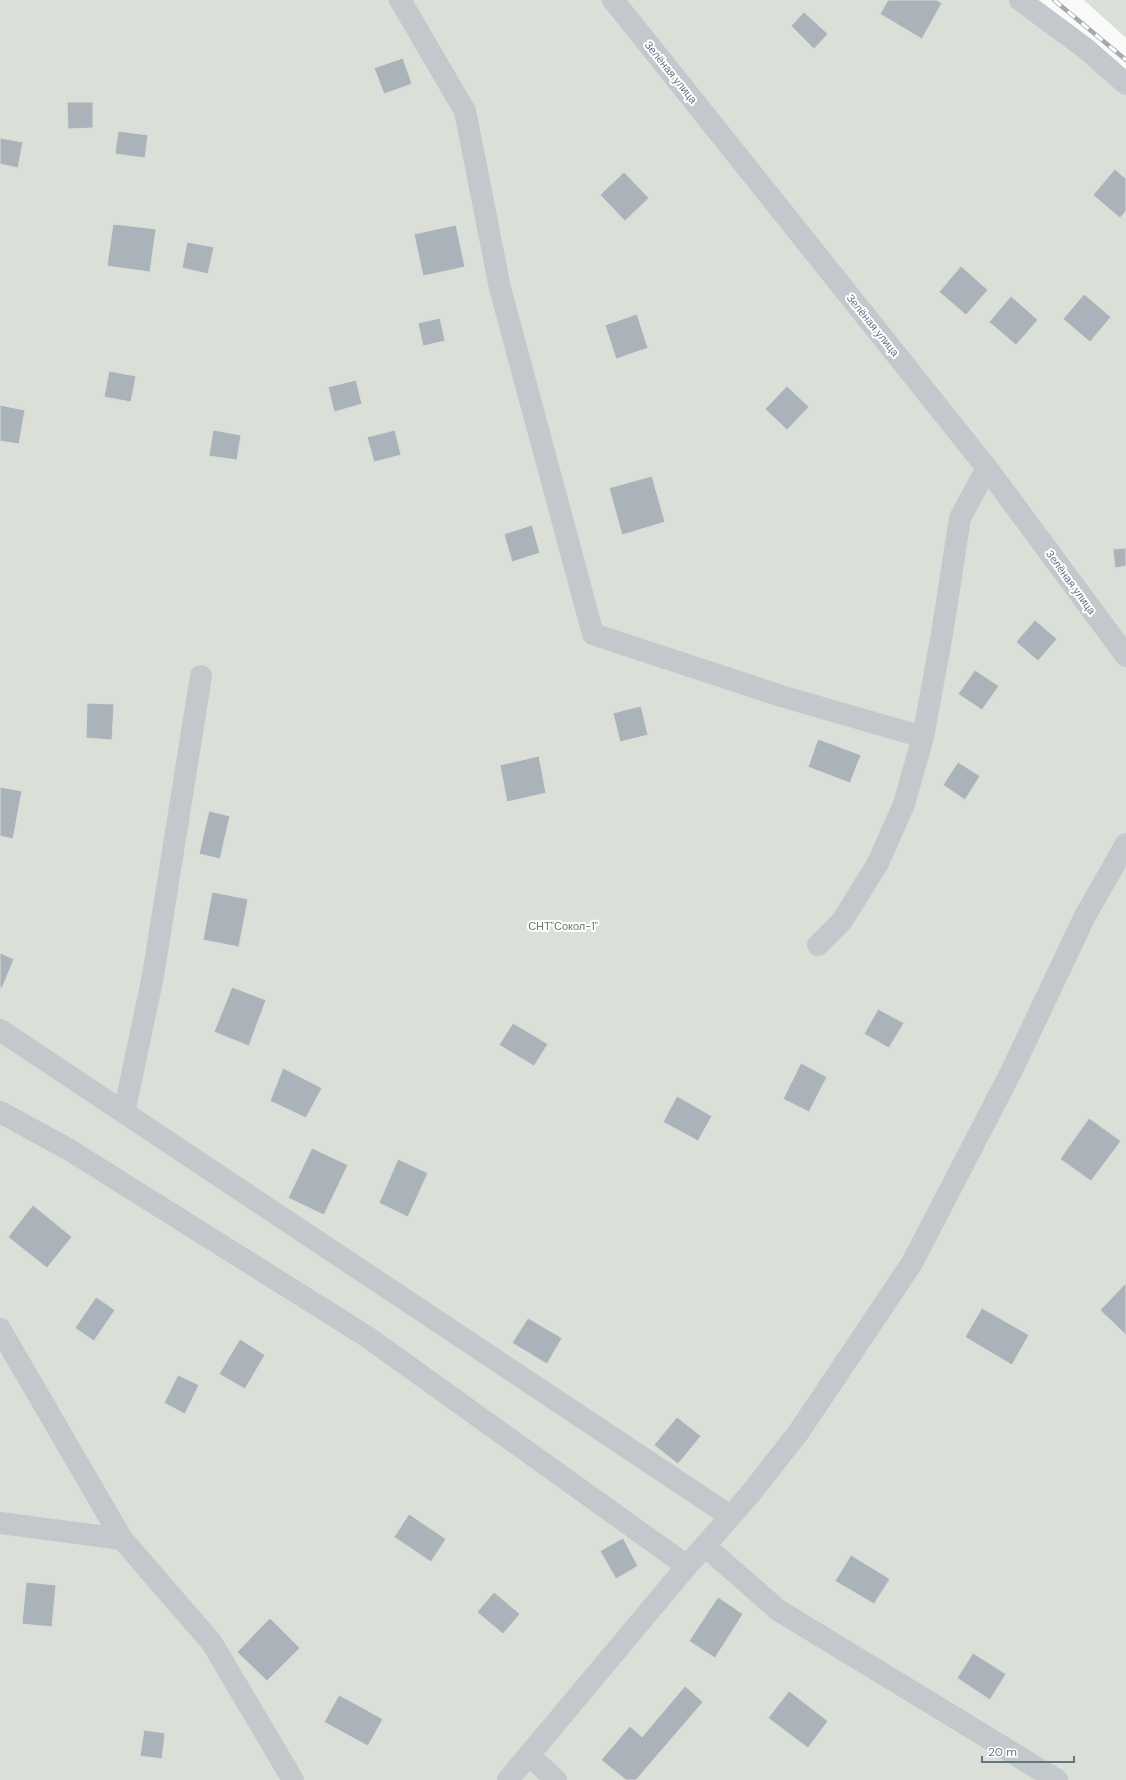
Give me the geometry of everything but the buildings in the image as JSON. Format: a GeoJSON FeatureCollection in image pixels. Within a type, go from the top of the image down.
{"type":"FeatureCollection","features":[{"type":"Feature","properties":{"kind":"street"},"geometry":{"type":"LineString","coordinates":[[400,0],[465,111],[500,288],[593,634],[781,696],[923,738]]}},
{"type":"Feature","properties":{"kind":"street","name":"Зелёная улица"},"geometry":{"type":"LineString","coordinates":[[612,0],[987,468],[1126,656]]}},
{"type":"Feature","properties":{"kind":"street"},"geometry":{"type":"LineString","coordinates":[[1020,0],[1084,48],[1126,84]]}},
{"type":"Feature","properties":{"kind":"street"},"geometry":{"type":"LineString","coordinates":[[818,945],[842,921],[878,863],[904,804],[923,738],[942,634],[960,518],[987,468]]}},
{"type":"Feature","properties":{"kind":"street"},"geometry":{"type":"LineString","coordinates":[[124,1113],[153,976],[201,676]]}},
{"type":"Feature","properties":{"kind":"street"},"geometry":{"type":"LineString","coordinates":[[508,1780],[687,1566],[751,1494],[798,1433],[912,1263],[1011,1072],[1085,916],[1126,844]]}},
{"type":"Feature","properties":{"kind":"street"},"geometry":{"type":"LineString","coordinates":[[0,1030],[730,1516]]}},
{"type":"Feature","properties":{"kind":"street"},"geometry":{"type":"LineString","coordinates":[[0,1112],[68,1149],[366,1336],[687,1566]]}},
{"type":"Feature","properties":{"kind":"street"},"geometry":{"type":"LineString","coordinates":[[0,1329],[122,1539],[212,1643],[293,1780]]}},
{"type":"Feature","properties":{"kind":"street"},"geometry":{"type":"LineString","coordinates":[[0,1523],[122,1539]]}},
{"type":"Feature","properties":{"kind":"street"},"geometry":{"type":"LineString","coordinates":[[705,1546],[778,1610],[1057,1780]]}},
{"type":"Feature","properties":{"kind":"street"},"geometry":{"type":"LineString","coordinates":[[529,1755],[556,1780]]}},
{"type":"Feature","properties":{"kind":"green space","name":"СНТ\"Сокол-1\""},"geometry":{"type":"Polygon","coordinates":[[[0,0],[1035,0],[1126,73],[1126,1780],[0,1780],[0,0]]]}},
{"type":"Feature","properties":{"kind":"green space"},"geometry":{"type":"Polygon","coordinates":[[[1084,0],[1126,0],[1126,38],[1084,0]]]}},
{"type":"Feature","properties":{"kind":"railway"},"geometry":{"type":"LineString","coordinates":[[1054,0],[1126,60]]}}]}
